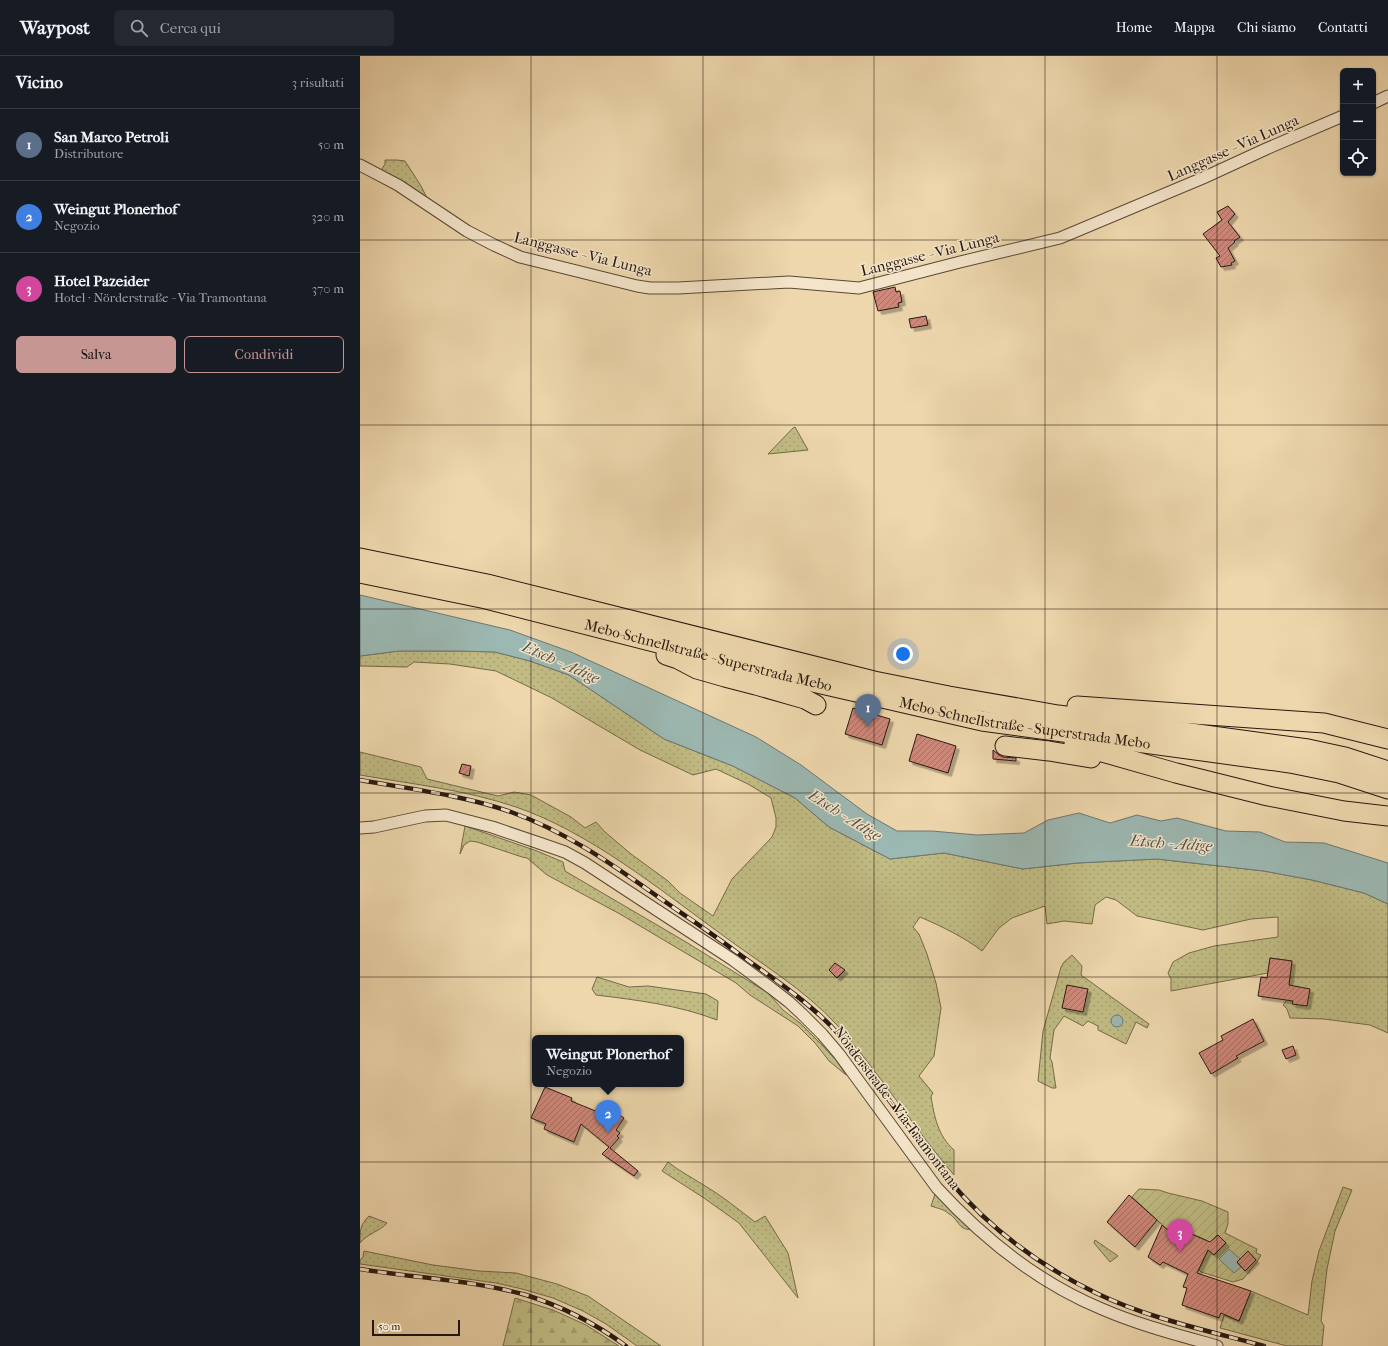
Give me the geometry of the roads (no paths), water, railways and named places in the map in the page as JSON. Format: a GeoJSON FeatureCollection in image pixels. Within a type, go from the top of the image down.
{"type":"FeatureCollection","features":[{"type":"Feature","properties":{"kind":"highway","name":"Mebo-Schnellstraße - Superstrada Mebo"},"geometry":{"type":"LineString","coordinates":[[360,558],[487,584],[874,682],[1058,715],[1308,749],[1345,757],[1385,782]]}},
{"type":"Feature","properties":{"kind":"highway","name":"Mebo-Schnellstraße - Superstrada Mebo"},"geometry":{"type":"LineString","coordinates":[[360,573],[486,599],[791,677],[982,721],[1290,763],[1385,782]]}},
{"type":"Feature","properties":{"kind":"highway"},"geometry":{"type":"LineString","coordinates":[[597,628],[610,638],[678,659],[697,669],[725,678],[756,684],[805,699],[816,705]]}},
{"type":"Feature","properties":{"kind":"highway"},"geometry":{"type":"LineString","coordinates":[[949,696],[974,692],[1058,705],[1324,723],[1388,739]]}},
{"type":"Feature","properties":{"kind":"highway"},"geometry":{"type":"LineString","coordinates":[[982,721],[1000,730],[1078,745],[1176,773],[1251,792],[1344,811],[1388,816]]}},
{"type":"Feature","properties":{"kind":"highway"},"geometry":{"type":"LineString","coordinates":[[1005,746],[1049,751],[1109,761],[1236,794],[1251,792]]}},
{"type":"Feature","properties":{"kind":"street"},"geometry":{"type":"LineString","coordinates":[[1376,102],[1388,96]]}},
{"type":"Feature","properties":{"kind":"street","name":"Langgasse - Via Lunga"},"geometry":{"type":"LineString","coordinates":[[360,165],[374,171],[398,185],[467,231],[520,257],[636,286],[650,288],[678,288],[789,282],[859,288],[1060,238],[1203,178],[1340,117]]}},
{"type":"Feature","properties":{"kind":"street","name":"Nörderstraße - Via Tramontana"},"geometry":{"type":"LineString","coordinates":[[360,828],[374,827],[425,816],[446,815],[492,827],[542,844],[565,852],[585,863],[733,960],[789,1002],[822,1034],[839,1054],[937,1188],[955,1208],[979,1230],[1027,1268],[1047,1281],[1100,1309],[1144,1325],[1217,1346]]}},
{"type":"Feature","properties":{"kind":"water","name":"Etsch - Adige"},"geometry":{"type":"Polygon","coordinates":[[[360,595],[510,630],[571,652],[756,737],[801,765],[867,814],[897,831],[932,831],[977,835],[1024,833],[1048,820],[1079,813],[1110,823],[1137,815],[1161,821],[1177,818],[1226,831],[1260,832],[1285,842],[1324,843],[1388,863],[1388,904],[1364,893],[1312,880],[1264,871],[1157,859],[1077,863],[1023,869],[944,853],[890,859],[829,827],[795,798],[733,766],[664,739],[569,675],[530,661],[495,652],[399,651],[360,656],[360,595]]]}},
{"type":"Feature","properties":{"kind":"water"},"geometry":{"type":"Polygon","coordinates":[[[1119,1015],[1122,1016],[1122,1026],[1115,1027],[1112,1026],[1111,1019],[1112,1016],[1119,1015]]]}},
{"type":"Feature","properties":{"kind":"water"},"geometry":{"type":"Polygon","coordinates":[[[1229,1249],[1240,1259],[1237,1263],[1241,1267],[1234,1273],[1219,1259],[1229,1249]]]}},
{"type":"Feature","properties":{"kind":"railway"},"geometry":{"type":"LineString","coordinates":[[360,780],[455,797],[493,806],[549,828],[586,848],[715,936],[820,1015],[831,1026],[866,1069],[948,1179],[980,1213],[1035,1258],[1055,1271],[1096,1293],[1136,1310],[1264,1346]]}},
{"type":"Feature","properties":{"kind":"railway"},"geometry":{"type":"LineString","coordinates":[[360,1269],[485,1286],[526,1295],[578,1316],[603,1330],[626,1346]]}},
{"type":"Feature","properties":{"kind":"place","name":"San Marco Petroli"},"geometry":{"type":"Point","coordinates":[868,727]}},
{"type":"Feature","properties":{"kind":"place","name":"Weingut Plonerhof"},"geometry":{"type":"Point","coordinates":[608,1133]}},
{"type":"Feature","properties":{"kind":"place","name":"Hotel Pazeider"},"geometry":{"type":"Point","coordinates":[1180,1252]}}]}
